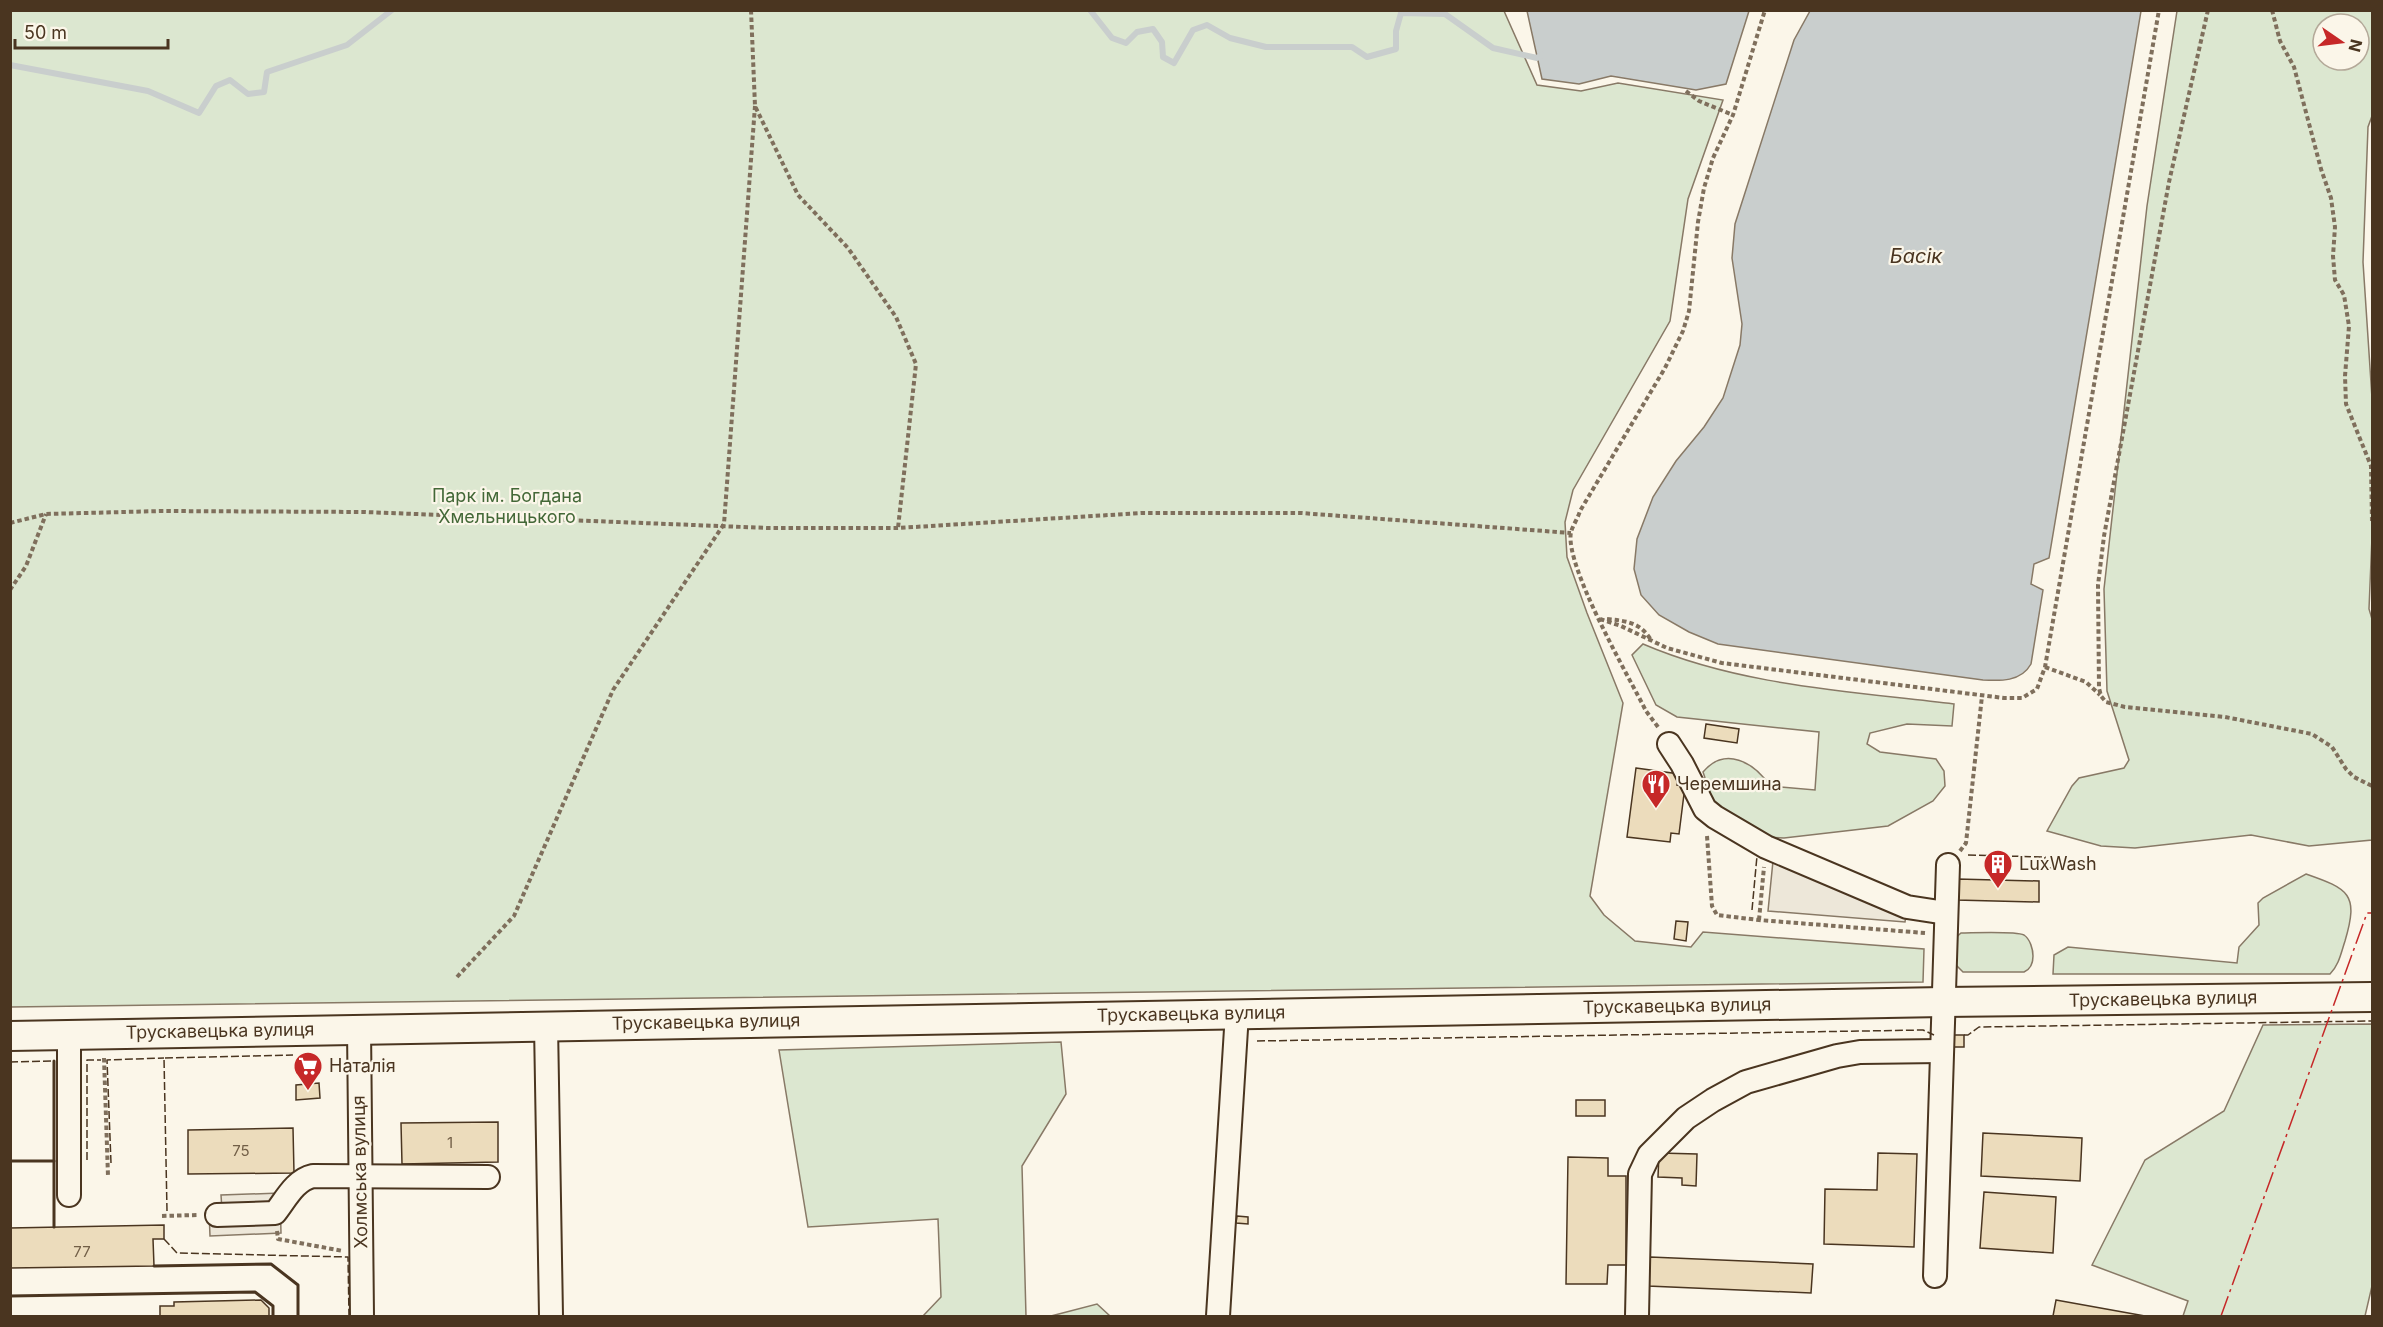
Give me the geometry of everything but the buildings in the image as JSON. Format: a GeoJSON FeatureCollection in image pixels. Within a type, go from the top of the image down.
{"type":"FeatureCollection","features":[{"type":"Feature","properties":{"kind":"main road","name":"Трускавецька вулиця"},"geometry":{"type":"LineString","coordinates":[[10,1036],[1237,1013],[2373,997]]}},
{"type":"Feature","properties":{"kind":"street"},"geometry":{"type":"LineString","coordinates":[[1669,744],[1705,808],[1715,818],[1766,847],[1906,907],[1946,913]]}},
{"type":"Feature","properties":{"kind":"street"},"geometry":{"type":"LineString","coordinates":[[1935,1276],[1948,865]]}},
{"type":"Feature","properties":{"kind":"street"},"geometry":{"type":"LineString","coordinates":[[1218,1317],[1237,1013]]}},
{"type":"Feature","properties":{"kind":"street"},"geometry":{"type":"LineString","coordinates":[[546,1025],[551,1317]]}},
{"type":"Feature","properties":{"kind":"street","name":"Холмська вулиця"},"geometry":{"type":"LineString","coordinates":[[359,1028],[362,1317]]}},
{"type":"Feature","properties":{"kind":"street"},"geometry":{"type":"LineString","coordinates":[[69,1034],[69,1195]]}},
{"type":"Feature","properties":{"kind":"street"},"geometry":{"type":"LineString","coordinates":[[1637,1317],[1640,1174],[1649,1155],[1686,1118],[1746,1082],[1837,1056],[1860,1052],[1941,1051]]}},
{"type":"Feature","properties":{"kind":"street"},"geometry":{"type":"LineString","coordinates":[[217,1215],[275,1213],[304,1178],[488,1176]]}},
{"type":"Feature","properties":{"kind":"path"},"geometry":{"type":"LineString","coordinates":[[457,977],[514,916],[613,690],[724,524],[755,106],[751,10]]}},
{"type":"Feature","properties":{"kind":"path"},"geometry":{"type":"LineString","coordinates":[[1669,744],[1647,711],[1580,580],[1571,546],[1571,533],[1580,511],[1665,368],[1683,331],[1689,311],[1698,222],[1704,188],[1713,158],[1733,115],[1765,10]]}},
{"type":"Feature","properties":{"kind":"path"},"geometry":{"type":"LineString","coordinates":[[1600,619],[1678,652],[1722,663],[1982,696],[2022,698],[2037,689],[2042,681],[2045,667],[2159,10]]}},
{"type":"Feature","properties":{"kind":"path"},"geometry":{"type":"LineString","coordinates":[[2101,696],[2097,619],[2098,585],[2104,536],[2169,182],[2208,10]]}},
{"type":"Feature","properties":{"kind":"path"},"geometry":{"type":"LineString","coordinates":[[2271,10],[2280,41],[2295,67],[2321,169],[2331,198],[2335,227],[2333,256],[2336,280],[2344,296],[2349,326],[2345,376],[2346,404],[2371,466],[2373,521]]}},
{"type":"Feature","properties":{"kind":"path"},"geometry":{"type":"LineString","coordinates":[[1686,91],[1699,101],[1733,115]]}},
{"type":"Feature","properties":{"kind":"path"},"geometry":{"type":"LineString","coordinates":[[755,106],[798,195],[848,248],[897,317],[916,364],[898,528]]}},
{"type":"Feature","properties":{"kind":"path"},"geometry":{"type":"LineString","coordinates":[[10,523],[46,514],[162,511],[364,512],[724,524],[769,528],[898,528],[1142,513],[1300,513],[1571,533]]}},
{"type":"Feature","properties":{"kind":"path"},"geometry":{"type":"LineString","coordinates":[[10,590],[26,567],[46,514]]}},
{"type":"Feature","properties":{"kind":"path"},"geometry":{"type":"LineString","coordinates":[[1600,619],[1628,621],[1644,628],[1652,640]]}},
{"type":"Feature","properties":{"kind":"path"},"geometry":{"type":"LineString","coordinates":[[2045,667],[2086,682],[2106,702],[2125,707],[2225,717],[2312,734],[2332,747],[2346,770],[2354,777],[2373,786]]}},
{"type":"Feature","properties":{"kind":"path"},"geometry":{"type":"LineString","coordinates":[[1948,865],[1966,843],[1982,696]]}},
{"type":"Feature","properties":{"kind":"path"},"geometry":{"type":"LineString","coordinates":[[1705,808],[1714,912],[1724,917],[1927,933]]}},
{"type":"Feature","properties":{"kind":"path"},"geometry":{"type":"LineString","coordinates":[[1759,920],[1766,847]]}},
{"type":"Feature","properties":{"kind":"path"},"geometry":{"type":"LineString","coordinates":[[104,1058],[108,1176]]}},
{"type":"Feature","properties":{"kind":"path"},"geometry":{"type":"LineString","coordinates":[[275,1213],[278,1239],[361,1254]]}},
{"type":"Feature","properties":{"kind":"path"},"geometry":{"type":"LineString","coordinates":[[162,1216],[186,1216]]}},
{"type":"Feature","properties":{"kind":"green space","name":"Парк ім. Богдана Хмельницького"},"geometry":{"type":"Polygon","coordinates":[[[10,11],[1504,11],[1537,85],[1581,91],[1618,83],[1723,100],[1688,199],[1670,321],[1573,490],[1565,522],[1567,557],[1623,703],[1590,896],[1604,915],[1635,941],[1691,947],[1703,932],[1924,949],[1923,982],[11,1007],[10,11]]]}},
{"type":"Feature","properties":{"kind":"green space"},"geometry":{"type":"Polygon","coordinates":[[[2177,11],[2372,11],[2372,116],[2368,127],[2363,262],[2372,398],[2372,537],[2369,609],[2372,619],[2372,840],[2309,846],[2251,835],[2135,848],[2101,846],[2047,831],[2072,786],[2079,778],[2124,768],[2129,760],[2107,691],[2104,589],[2147,206],[2177,11]]]}},
{"type":"Feature","properties":{"kind":"green space"},"geometry":{"type":"Polygon","coordinates":[[[1643,644],[1680,658],[1757,678],[1796,685],[1954,704],[1952,726],[1907,724],[1870,733],[1867,744],[1880,752],[1936,759],[1944,771],[1945,786],[1933,801],[1888,826],[1784,838],[1758,837],[1717,813],[1703,772],[1720,760],[1739,760],[1756,770],[1770,786],[1815,790],[1819,732],[1677,717],[1656,705],[1632,655],[1643,644]]]}},
{"type":"Feature","properties":{"kind":"green space"},"geometry":{"type":"Polygon","coordinates":[[[2306,874],[2341,889],[2347,895],[2350,903],[2351,913],[2345,941],[2338,963],[2330,974],[2053,974],[2054,955],[2068,947],[2237,963],[2239,947],[2259,925],[2258,903],[2306,874]]]}},
{"type":"Feature","properties":{"kind":"green space"},"geometry":{"type":"Polygon","coordinates":[[[1961,933],[2024,935],[2032,950],[2031,966],[2024,972],[1963,972],[1953,962],[1953,940],[1961,933]]]}},
{"type":"Feature","properties":{"kind":"green space"},"geometry":{"type":"Polygon","coordinates":[[[2372,1024],[2372,1286],[2365,1316],[2183,1316],[2188,1301],[2092,1265],[2145,1160],[2224,1111],[2263,1025],[2372,1024]]]}},
{"type":"Feature","properties":{"kind":"green space"},"geometry":{"type":"Polygon","coordinates":[[[1061,1042],[1066,1094],[1022,1166],[1026,1316],[923,1316],[941,1297],[938,1219],[808,1227],[779,1050],[1061,1042]]]}},
{"type":"Feature","properties":{"kind":"green space"},"geometry":{"type":"Polygon","coordinates":[[[1097,1304],[1110,1316],[1051,1316],[1097,1304]]]}},
{"type":"Feature","properties":{"kind":"shaded area"},"geometry":{"type":"Polygon","coordinates":[[[1774,851],[1907,907],[1905,922],[1768,911],[1774,851]]]}},
{"type":"Feature","properties":{"kind":"shaded area"},"geometry":{"type":"Polygon","coordinates":[[[280,1193],[281,1233],[210,1236],[209,1211],[222,1210],[221,1195],[280,1193]]]}},
{"type":"Feature","properties":{"kind":"water"},"geometry":{"type":"Polygon","coordinates":[[[1527,10],[1749,11],[1726,84],[1696,90],[1611,76],[1579,84],[1542,79],[1527,10]]]}},
{"type":"Feature","properties":{"kind":"water","name":"Басік"},"geometry":{"type":"Polygon","coordinates":[[[1810,11],[2141,11],[2049,558],[2034,564],[2031,584],[2043,590],[2031,664],[2022,674],[2010,679],[1983,680],[1718,644],[1689,632],[1659,615],[1641,595],[1634,569],[1637,539],[1653,497],[1676,461],[1704,427],[1723,398],[1740,345],[1742,324],[1732,258],[1735,224],[1794,40],[1810,11]]]}},
{"type":"Feature","properties":{"kind":"waterway"},"geometry":{"type":"LineString","coordinates":[[10,65],[148,91],[199,113],[216,86],[230,80],[248,94],[264,92],[267,72],[347,45],[392,10]]}},
{"type":"Feature","properties":{"kind":"waterway"},"geometry":{"type":"LineString","coordinates":[[1090,10],[1112,38],[1126,43],[1137,32],[1153,29],[1162,42],[1163,57],[1174,63],[1193,30],[1207,25],[1230,38],[1266,47],[1352,47],[1367,57],[1396,49],[1396,31],[1401,13],[1445,14],[1493,48],[1537,58],[1542,55]]}},
{"type":"Feature","properties":{"kind":"fence"},"geometry":{"type":"LineString","coordinates":[[1968,855],[2045,857],[2045,868],[2057,868]]}},
{"type":"Feature","properties":{"kind":"fence"},"geometry":{"type":"LineString","coordinates":[[1752,910],[1757,856]]}},
{"type":"Feature","properties":{"kind":"fence"},"geometry":{"type":"LineString","coordinates":[[1964,1035],[1968,1035],[1979,1027],[2372,1021]]}},
{"type":"Feature","properties":{"kind":"fence"},"geometry":{"type":"LineString","coordinates":[[1257,1041],[1923,1030],[1934,1035]]}},
{"type":"Feature","properties":{"kind":"fence"},"geometry":{"type":"LineString","coordinates":[[167,1211],[164,1058],[293,1055]]}},
{"type":"Feature","properties":{"kind":"fence"},"geometry":{"type":"LineString","coordinates":[[111,1163],[107,1060],[164,1058]]}},
{"type":"Feature","properties":{"kind":"fence"},"geometry":{"type":"LineString","coordinates":[[87,1160],[87,1060],[101,1060]]}},
{"type":"Feature","properties":{"kind":"fence"},"geometry":{"type":"LineString","coordinates":[[10,1062],[54,1061]]}},
{"type":"Feature","properties":{"kind":"fence"},"geometry":{"type":"LineString","coordinates":[[164,1239],[177,1253],[348,1257],[349,1316]]}},
{"type":"Feature","properties":{"kind":"wall"},"geometry":{"type":"LineString","coordinates":[[54,1061],[54,1227]]}},
{"type":"Feature","properties":{"kind":"wall"},"geometry":{"type":"LineString","coordinates":[[10,1161],[54,1161]]}},
{"type":"Feature","properties":{"kind":"wall"},"geometry":{"type":"LineString","coordinates":[[154,1266],[271,1264],[298,1285],[298,1316]]}},
{"type":"Feature","properties":{"kind":"wall"},"geometry":{"type":"LineString","coordinates":[[10,1296],[255,1292],[273,1306],[273,1316]]}},
{"type":"Feature","properties":{"kind":"power"},"geometry":{"type":"LineString","coordinates":[[2221,1316],[2367,913],[2372,913]]}},
{"type":"Feature","properties":{"kind":"place","name":"Черемшина"},"geometry":{"type":"Point","coordinates":[1656,810]}},
{"type":"Feature","properties":{"kind":"place","name":"LuxWash"},"geometry":{"type":"Point","coordinates":[1998,890]}},
{"type":"Feature","properties":{"kind":"place","name":"Наталія"},"geometry":{"type":"Point","coordinates":[308,1092]}}]}
